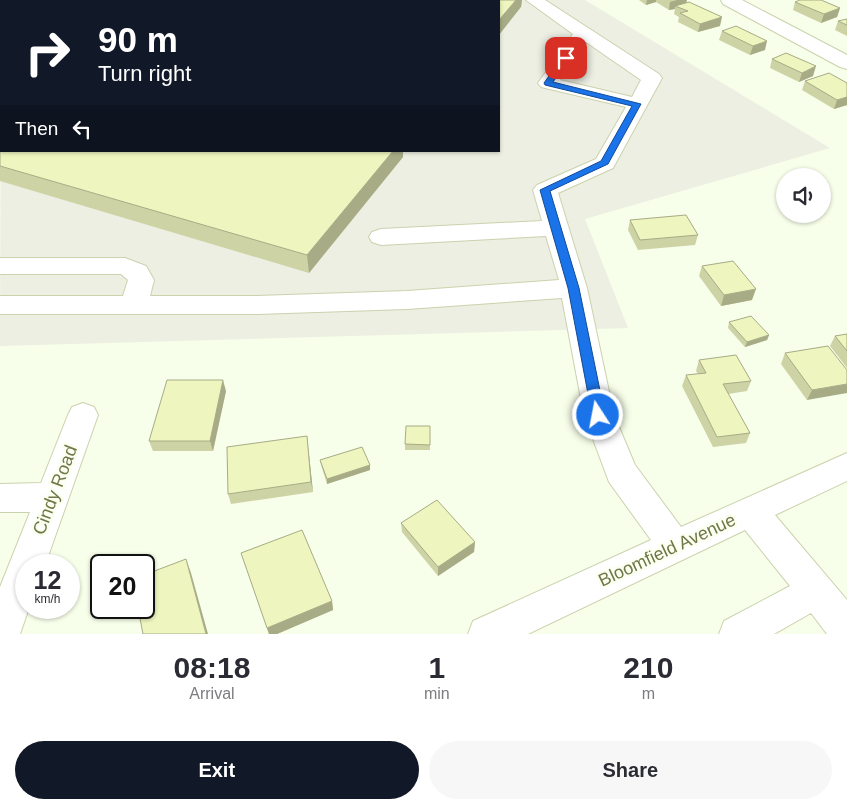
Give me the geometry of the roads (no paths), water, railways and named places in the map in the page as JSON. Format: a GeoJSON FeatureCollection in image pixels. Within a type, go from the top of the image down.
{"type":"FeatureCollection","features":[{"type":"Feature","properties":{"kind":"street"},"geometry":{"type":"LineString","coordinates":[[534,0],[652,78],[605,162],[545,190],[574,288],[598,415],[621,472],[674,546]]}},
{"type":"Feature","properties":{"kind":"street"},"geometry":{"type":"LineString","coordinates":[[729,0],[847,63]]}},
{"type":"Feature","properties":{"kind":"street"},"geometry":{"type":"LineString","coordinates":[[584,32],[548,83],[637,104]]}},
{"type":"Feature","properties":{"kind":"street"},"geometry":{"type":"LineString","coordinates":[[381,237],[556,228]]}},
{"type":"Feature","properties":{"kind":"street"},"geometry":{"type":"LineString","coordinates":[[0,266],[125,266],[137,272],[141,280],[134,305]]}},
{"type":"Feature","properties":{"kind":"street"},"geometry":{"type":"LineString","coordinates":[[0,305],[257,305],[407,300],[574,288]]}},
{"type":"Feature","properties":{"kind":"street","name":"Cindy Road"},"geometry":{"type":"LineString","coordinates":[[31,554],[83,415]]}},
{"type":"Feature","properties":{"kind":"street","name":"Bloomfield Avenue"},"geometry":{"type":"LineString","coordinates":[[488,634],[846,467]]}},
{"type":"Feature","properties":{"kind":"street"},"geometry":{"type":"LineString","coordinates":[[0,498],[52,497]]}},
{"type":"Feature","properties":{"kind":"street"},"geometry":{"type":"LineString","coordinates":[[751,511],[847,629]]}},
{"type":"Feature","properties":{"kind":"street"},"geometry":{"type":"LineString","coordinates":[[738,634],[816,591]]}},
{"type":"Feature","properties":{"kind":"street","name":"Cindy Road"},"geometry":{"type":"LineString","coordinates":[[1,634],[15,596]]}}]}
